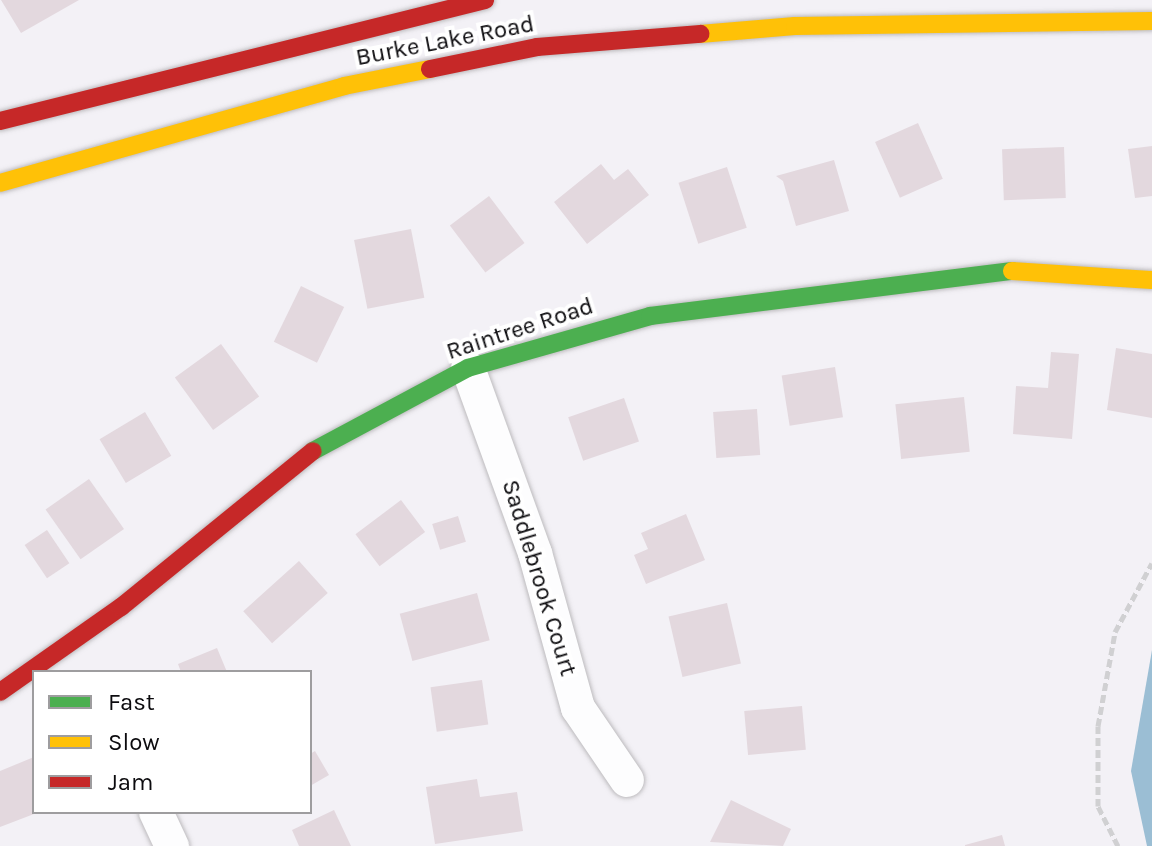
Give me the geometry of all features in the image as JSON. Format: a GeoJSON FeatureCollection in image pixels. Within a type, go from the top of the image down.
{"type":"FeatureCollection","features":[{"type":"Feature","properties":{"kind":"main road","name":"Burke Lake Road"},"geometry":{"type":"LineString","coordinates":[[0,121],[485,0]]}},
{"type":"Feature","properties":{"kind":"main road","name":"Burke Lake Road"},"geometry":{"type":"LineString","coordinates":[[0,183],[344,86],[537,47],[795,26],[1152,21]]}},
{"type":"Feature","properties":{"kind":"main road","name":"Raintree Road"},"geometry":{"type":"LineString","coordinates":[[60,664],[305,456],[468,368],[650,316],[944,276],[1025,270],[1152,280]]}},
{"type":"Feature","properties":{"kind":"main road","name":"Raintree Road"},"geometry":{"type":"LineString","coordinates":[[0,692],[32,677]]}},
{"type":"Feature","properties":{"kind":"street","name":"Saddlebrook Court"},"geometry":{"type":"LineString","coordinates":[[468,368],[535,553],[578,708],[627,780]]}},
{"type":"Feature","properties":{"kind":"street"},"geometry":{"type":"LineString","coordinates":[[157,814],[172,846]]}},
{"type":"Feature","properties":{"kind":"path"},"geometry":{"type":"LineString","coordinates":[[1118,846],[1098,806],[1098,726],[1115,632],[1152,563]]}},
{"type":"Feature","properties":{"kind":"water"},"geometry":{"type":"Polygon","coordinates":[[[1152,650],[1152,846],[1147,846],[1131,771],[1152,650]]]}},
{"type":"Feature","properties":{"kind":"building"},"geometry":{"type":"Polygon","coordinates":[[[1,0],[79,0],[21,33],[1,0]]]}},
{"type":"Feature","properties":{"kind":"building"},"geometry":{"type":"Polygon","coordinates":[[[918,123],[943,179],[900,198],[875,142],[918,123]]]}},
{"type":"Feature","properties":{"kind":"building"},"geometry":{"type":"Polygon","coordinates":[[[1152,146],[1152,196],[1135,198],[1128,149],[1152,146]]]}},
{"type":"Feature","properties":{"kind":"building"},"geometry":{"type":"Polygon","coordinates":[[[1064,147],[1066,198],[1004,200],[1002,149],[1064,147]]]}},
{"type":"Feature","properties":{"kind":"building"},"geometry":{"type":"Polygon","coordinates":[[[834,160],[849,211],[796,226],[783,181],[776,176],[834,160]]]}},
{"type":"Feature","properties":{"kind":"building"},"geometry":{"type":"Polygon","coordinates":[[[601,164],[614,180],[628,169],[649,195],[587,244],[554,202],[601,164]]]}},
{"type":"Feature","properties":{"kind":"building"},"geometry":{"type":"Polygon","coordinates":[[[727,167],[747,228],[698,244],[678,183],[727,167]]]}},
{"type":"Feature","properties":{"kind":"building"},"geometry":{"type":"Polygon","coordinates":[[[489,196],[525,243],[485,273],[450,225],[489,196]]]}},
{"type":"Feature","properties":{"kind":"building"},"geometry":{"type":"Polygon","coordinates":[[[411,229],[424,298],[367,309],[354,240],[411,229]]]}},
{"type":"Feature","properties":{"kind":"building"},"geometry":{"type":"Polygon","coordinates":[[[301,286],[344,307],[317,363],[274,342],[301,286]]]}},
{"type":"Feature","properties":{"kind":"building"},"geometry":{"type":"Polygon","coordinates":[[[221,344],[259,397],[213,430],[175,378],[221,344]]]}},
{"type":"Feature","properties":{"kind":"building"},"geometry":{"type":"Polygon","coordinates":[[[1116,348],[1152,354],[1152,418],[1107,410],[1116,348]]]}},
{"type":"Feature","properties":{"kind":"building"},"geometry":{"type":"Polygon","coordinates":[[[1051,352],[1079,354],[1072,439],[1013,434],[1016,386],[1048,388],[1051,352]]]}},
{"type":"Feature","properties":{"kind":"building"},"geometry":{"type":"Polygon","coordinates":[[[835,367],[843,417],[790,426],[782,375],[835,367]]]}},
{"type":"Feature","properties":{"kind":"building"},"geometry":{"type":"Polygon","coordinates":[[[964,397],[970,452],[901,459],[895,404],[964,397]]]}},
{"type":"Feature","properties":{"kind":"building"},"geometry":{"type":"Polygon","coordinates":[[[624,398],[639,441],[583,461],[568,417],[624,398]]]}},
{"type":"Feature","properties":{"kind":"building"},"geometry":{"type":"Polygon","coordinates":[[[757,409],[760,455],[716,458],[713,412],[757,409]]]}},
{"type":"Feature","properties":{"kind":"building"},"geometry":{"type":"Polygon","coordinates":[[[145,412],[171,456],[126,483],[100,439],[145,412]]]}},
{"type":"Feature","properties":{"kind":"building"},"geometry":{"type":"Polygon","coordinates":[[[89,479],[124,529],[81,559],[46,509],[89,479]]]}},
{"type":"Feature","properties":{"kind":"building"},"geometry":{"type":"Polygon","coordinates":[[[401,500],[425,532],[380,566],[355,534],[401,500]]]}},
{"type":"Feature","properties":{"kind":"building"},"geometry":{"type":"Polygon","coordinates":[[[686,514],[705,560],[646,584],[634,555],[648,549],[641,533],[686,514]]]}},
{"type":"Feature","properties":{"kind":"building"},"geometry":{"type":"Polygon","coordinates":[[[458,516],[466,542],[440,550],[432,524],[458,516]]]}},
{"type":"Feature","properties":{"kind":"building"},"geometry":{"type":"Polygon","coordinates":[[[47,530],[69,563],[47,578],[25,545],[47,530]]]}},
{"type":"Feature","properties":{"kind":"building"},"geometry":{"type":"Polygon","coordinates":[[[299,561],[328,593],[272,643],[243,611],[299,561]]]}},
{"type":"Feature","properties":{"kind":"building"},"geometry":{"type":"Polygon","coordinates":[[[477,593],[490,640],[412,661],[400,614],[477,593]]]}},
{"type":"Feature","properties":{"kind":"building"},"geometry":{"type":"Polygon","coordinates":[[[727,603],[741,663],[682,677],[669,616],[727,603]]]}},
{"type":"Feature","properties":{"kind":"building"},"geometry":{"type":"Polygon","coordinates":[[[217,648],[226,670],[180,670],[178,664],[217,648]]]}},
{"type":"Feature","properties":{"kind":"building"},"geometry":{"type":"Polygon","coordinates":[[[482,680],[488,725],[437,732],[431,687],[482,680]]]}},
{"type":"Feature","properties":{"kind":"building"},"geometry":{"type":"Polygon","coordinates":[[[802,706],[806,750],[748,755],[744,711],[802,706]]]}},
{"type":"Feature","properties":{"kind":"building"},"geometry":{"type":"Polygon","coordinates":[[[315,751],[329,775],[312,785],[312,753],[315,751]]]}},
{"type":"Feature","properties":{"kind":"building"},"geometry":{"type":"Polygon","coordinates":[[[32,758],[34,814],[0,827],[0,771],[32,758]]]}},
{"type":"Feature","properties":{"kind":"building"},"geometry":{"type":"Polygon","coordinates":[[[477,779],[480,797],[517,792],[523,831],[435,844],[426,787],[477,779]]]}},
{"type":"Feature","properties":{"kind":"building"},"geometry":{"type":"Polygon","coordinates":[[[731,800],[791,829],[783,846],[710,842],[731,800]]]}},
{"type":"Feature","properties":{"kind":"building"},"geometry":{"type":"Polygon","coordinates":[[[334,810],[351,846],[299,846],[292,830],[334,810]]]}},
{"type":"Feature","properties":{"kind":"building"},"geometry":{"type":"Polygon","coordinates":[[[1002,835],[1005,846],[965,846],[965,845],[1002,835]]]}},
{"type":"Feature","properties":{"kind":"traffic: fast"},"geometry":{"type":"LineString","coordinates":[[313,451],[468,368],[650,316],[1012,271]]}},
{"type":"Feature","properties":{"kind":"traffic: slow"},"geometry":{"type":"LineString","coordinates":[[700,34],[795,26],[1152,21]]}},
{"type":"Feature","properties":{"kind":"traffic: slow"},"geometry":{"type":"LineString","coordinates":[[0,183],[344,86],[430,69]]}},
{"type":"Feature","properties":{"kind":"traffic: slow"},"geometry":{"type":"LineString","coordinates":[[1012,271],[1152,280]]}},
{"type":"Feature","properties":{"kind":"traffic: jam"},"geometry":{"type":"LineString","coordinates":[[0,121],[485,0]]}},
{"type":"Feature","properties":{"kind":"traffic: jam"},"geometry":{"type":"LineString","coordinates":[[430,69],[537,47],[700,34]]}},
{"type":"Feature","properties":{"kind":"traffic: jam"},"geometry":{"type":"LineString","coordinates":[[0,692],[121,607],[313,451]]}}]}
